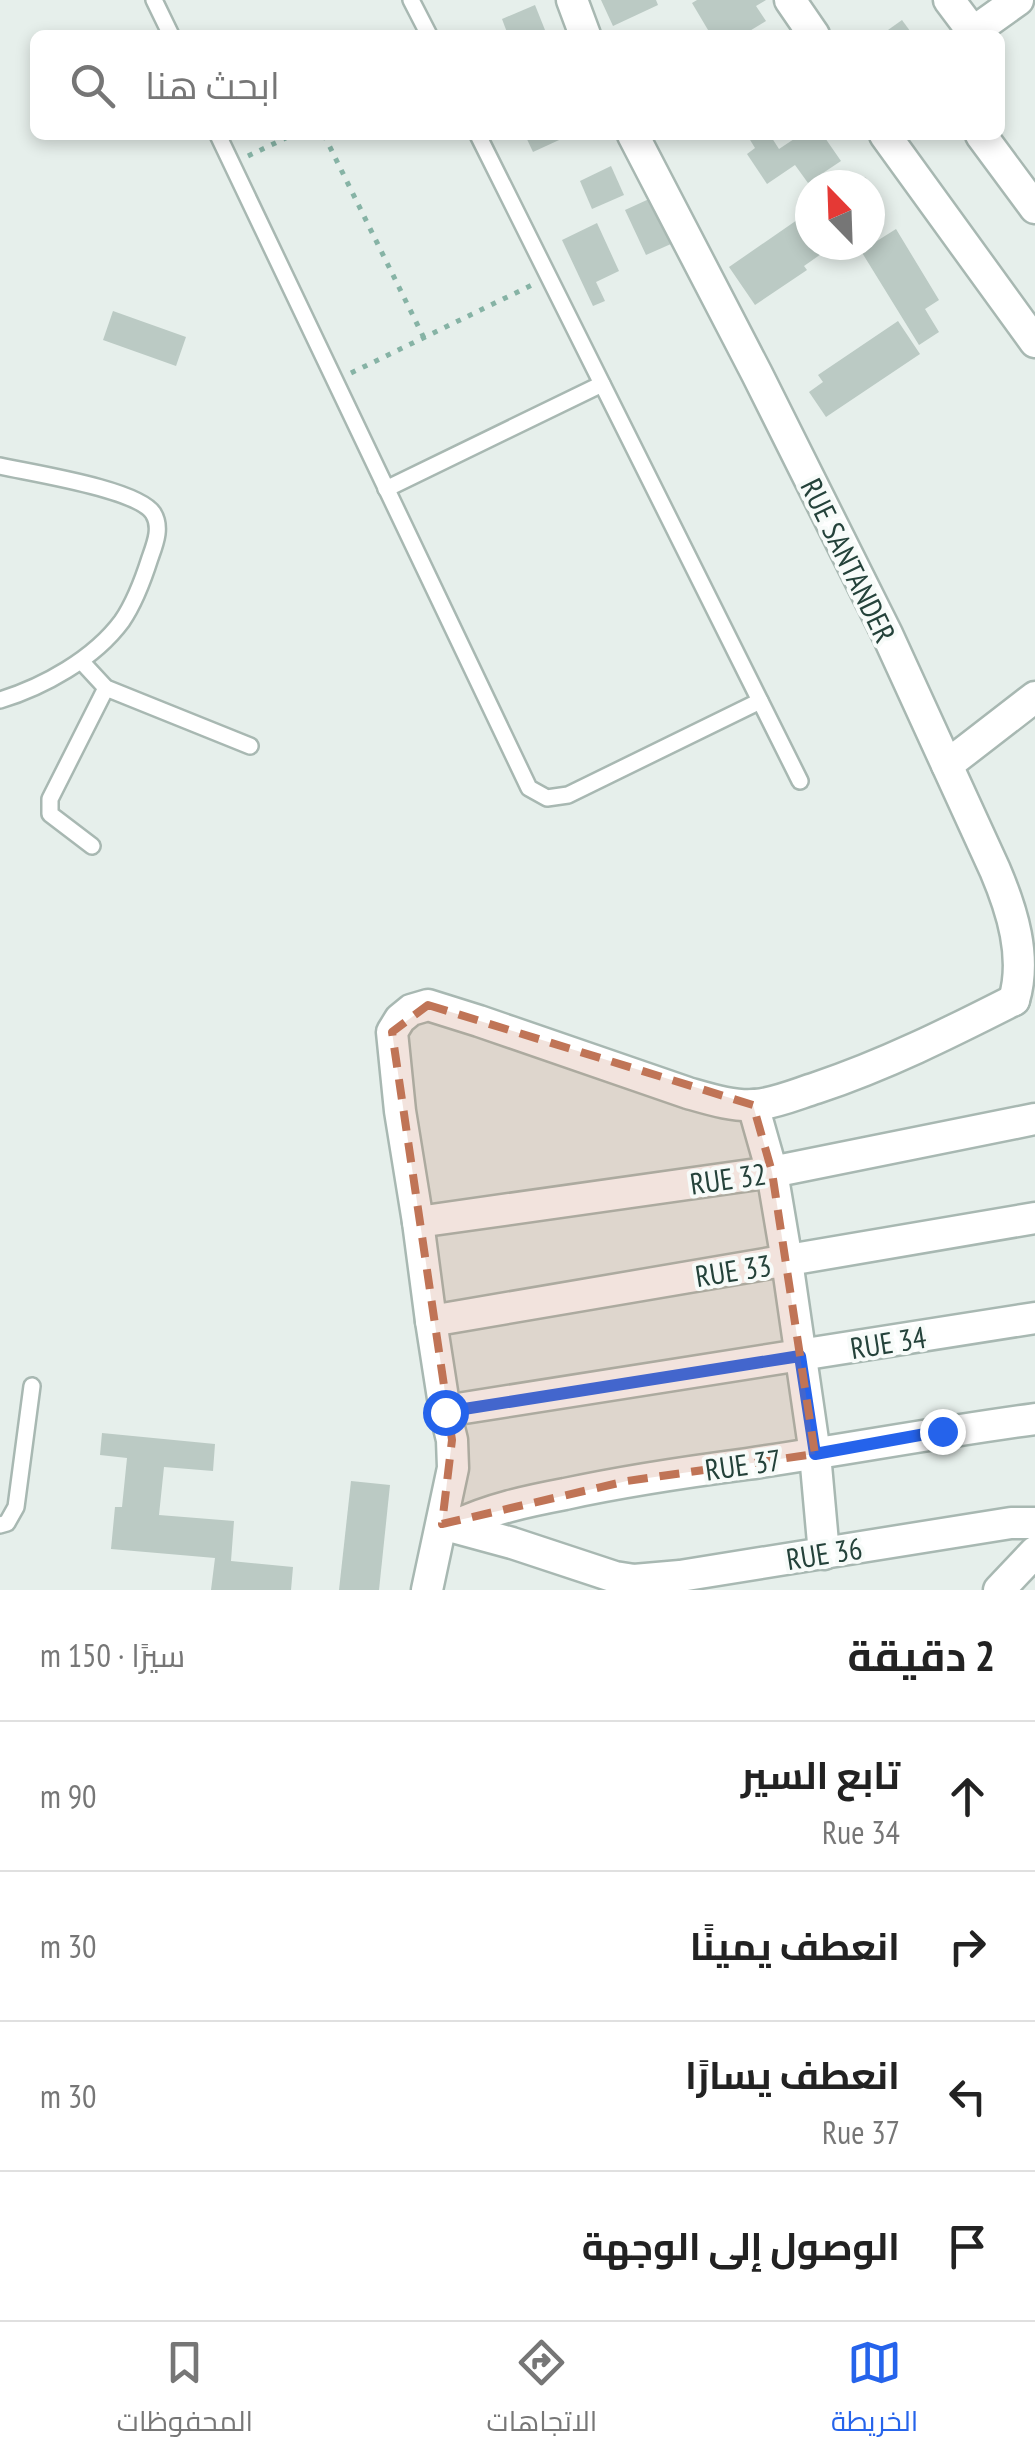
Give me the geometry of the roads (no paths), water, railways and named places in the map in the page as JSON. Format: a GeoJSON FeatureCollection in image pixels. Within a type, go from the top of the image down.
{"type":"FeatureCollection","features":[{"type":"Feature","properties":{"kind":"street"},"geometry":{"type":"LineString","coordinates":[[572,0],[583,30]]}},
{"type":"Feature","properties":{"kind":"street"},"geometry":{"type":"LineString","coordinates":[[790,0],[811,30]]}},
{"type":"Feature","properties":{"kind":"street"},"geometry":{"type":"LineString","coordinates":[[949,0],[968,30]]}},
{"type":"Feature","properties":{"kind":"street"},"geometry":{"type":"LineString","coordinates":[[977,30],[1021,0],[1035,16]]}},
{"type":"Feature","properties":{"kind":"street","name":"RUE SANTANDER"},"geometry":{"type":"LineString","coordinates":[[636,140],[887,634],[1008,901],[1018,945],[1018,986],[1024,1010]]}},
{"type":"Feature","properties":{"kind":"street"},"geometry":{"type":"LineString","coordinates":[[889,140],[1035,342]]}},
{"type":"Feature","properties":{"kind":"street"},"geometry":{"type":"LineString","coordinates":[[984,140],[1035,208]]}},
{"type":"Feature","properties":{"kind":"street"},"geometry":{"type":"LineString","coordinates":[[947,765],[1035,697]]}},
{"type":"Feature","properties":{"kind":"street"},"geometry":{"type":"LineString","coordinates":[[427,1590],[448,1525],[452,1440],[400,1110],[392,1032],[400,1019],[411,1010],[428,1005],[710,1100],[754,1105],[865,1072],[1024,1010]]}},
{"type":"Feature","properties":{"kind":"street"},"geometry":{"type":"LineString","coordinates":[[754,1105],[772,1172],[787,1261],[815,1454],[824,1554]]}},
{"type":"Feature","properties":{"kind":"street","name":"RUE 32"},"geometry":{"type":"LineString","coordinates":[[418,1222],[772,1172],[1035,1119]]}},
{"type":"Feature","properties":{"kind":"street","name":"RUE 33"},"geometry":{"type":"LineString","coordinates":[[431,1320],[1035,1218]]}},
{"type":"Feature","properties":{"kind":"street","name":"RUE 34"},"geometry":{"type":"LineString","coordinates":[[445,1412],[1035,1318]]}},
{"type":"Feature","properties":{"kind":"street","name":"RUE 37"},"geometry":{"type":"LineString","coordinates":[[448,1525],[524,1503],[626,1481],[1035,1419]]}},
{"type":"Feature","properties":{"kind":"street","name":"RUE 36"},"geometry":{"type":"LineString","coordinates":[[448,1525],[634,1580],[824,1554],[1011,1522],[1035,1523]]}},
{"type":"Feature","properties":{"kind":"street"},"geometry":{"type":"LineString","coordinates":[[999,1590],[1035,1552]]}},
{"type":"Feature","properties":{"kind":"lane"},"geometry":{"type":"LineString","coordinates":[[154,0],[168,30]]}},
{"type":"Feature","properties":{"kind":"lane"},"geometry":{"type":"LineString","coordinates":[[412,0],[427,30]]}},
{"type":"Feature","properties":{"kind":"lane"},"geometry":{"type":"LineString","coordinates":[[220,140],[528,788],[547,798],[558,798],[760,701]]}},
{"type":"Feature","properties":{"kind":"lane"},"geometry":{"type":"LineString","coordinates":[[480,140],[800,781]]}},
{"type":"Feature","properties":{"kind":"lane"},"geometry":{"type":"LineString","coordinates":[[386,489],[602,384]]}},
{"type":"Feature","properties":{"kind":"lane"},"geometry":{"type":"LineString","coordinates":[[0,466],[124,494],[153,512],[157,523],[157,536],[137,595],[121,623],[81,661],[45,682],[0,700]]}},
{"type":"Feature","properties":{"kind":"lane"},"geometry":{"type":"LineString","coordinates":[[81,661],[106,688],[250,746]]}},
{"type":"Feature","properties":{"kind":"lane"},"geometry":{"type":"LineString","coordinates":[[92,846],[50,814],[50,799],[106,688]]}},
{"type":"Feature","properties":{"kind":"lane"},"geometry":{"type":"LineString","coordinates":[[0,1524],[7,1523],[16,1507],[32,1386]]}}]}
